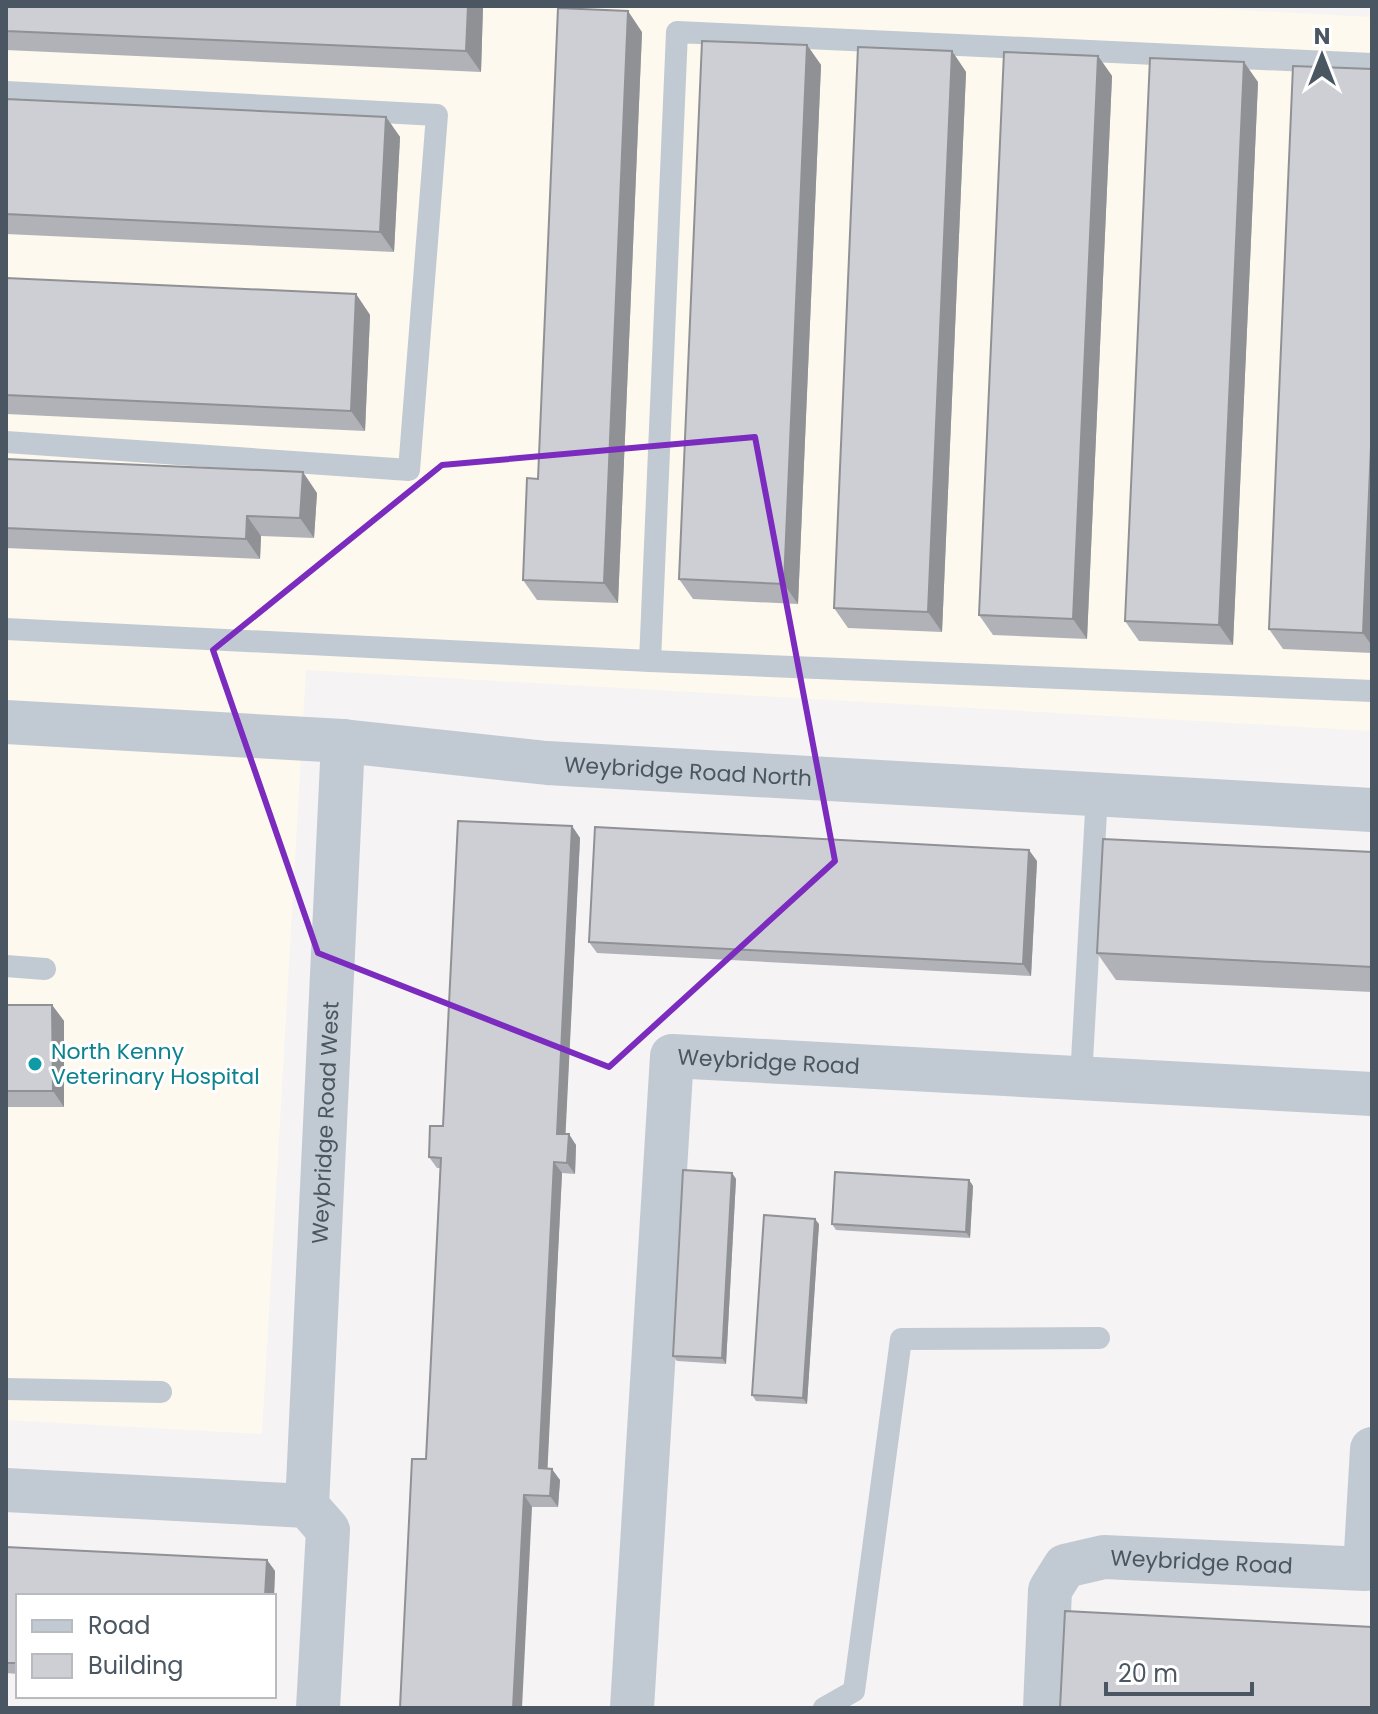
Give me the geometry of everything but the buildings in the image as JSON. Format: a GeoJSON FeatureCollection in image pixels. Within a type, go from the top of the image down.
{"type":"FeatureCollection","features":[{"type":"Feature","properties":{"kind":"street","name":"Weybridge Road North"},"geometry":{"type":"LineString","coordinates":[[6,722],[343,741],[547,763],[1372,810]]}},
{"type":"Feature","properties":{"kind":"street","name":"Weybridge Road West"},"geometry":{"type":"LineString","coordinates":[[307,1506],[343,741]]}},
{"type":"Feature","properties":{"kind":"street","name":"Weybridge Road"},"geometry":{"type":"LineString","coordinates":[[632,1708],[672,1056],[1372,1094]]}},
{"type":"Feature","properties":{"kind":"street","name":"Weybridge Road"},"geometry":{"type":"LineString","coordinates":[[1045,1708],[1050,1590],[1065,1566],[1104,1557],[1365,1569],[1372,1449]]}},
{"type":"Feature","properties":{"kind":"street"},"geometry":{"type":"LineString","coordinates":[[6,1490],[307,1506],[328,1530],[318,1708]]}},
{"type":"Feature","properties":{"kind":"lane"},"geometry":{"type":"LineString","coordinates":[[650,661],[677,32],[1372,64]]}},
{"type":"Feature","properties":{"kind":"lane"},"geometry":{"type":"LineString","coordinates":[[6,92],[437,115],[409,470],[6,442]]}},
{"type":"Feature","properties":{"kind":"lane"},"geometry":{"type":"LineString","coordinates":[[6,629],[650,661],[1372,691]]}},
{"type":"Feature","properties":{"kind":"lane"},"geometry":{"type":"LineString","coordinates":[[1081,1078],[1097,794]]}},
{"type":"Feature","properties":{"kind":"lane"},"geometry":{"type":"LineString","coordinates":[[6,966],[45,969]]}},
{"type":"Feature","properties":{"kind":"lane"},"geometry":{"type":"LineString","coordinates":[[824,1708],[854,1691],[901,1339],[1099,1338]]}},
{"type":"Feature","properties":{"kind":"lane"},"geometry":{"type":"LineString","coordinates":[[6,1389],[161,1392]]}},
{"type":"Feature","properties":{"kind":"highlighted area"},"geometry":{"type":"Polygon","coordinates":[[[755,437],[835,861],[609,1067],[318,953],[213,650],[442,465],[755,437]]]}},
{"type":"Feature","properties":{"kind":"shaded area"},"geometry":{"type":"Polygon","coordinates":[[[6,6],[1167,6],[1372,17],[1372,731],[306,670],[262,1434],[6,1420],[6,6]]]}},
{"type":"Feature","properties":{"kind":"place","name":"North Kenny Veterinary Hospital"},"geometry":{"type":"Point","coordinates":[35,1064]}}]}
